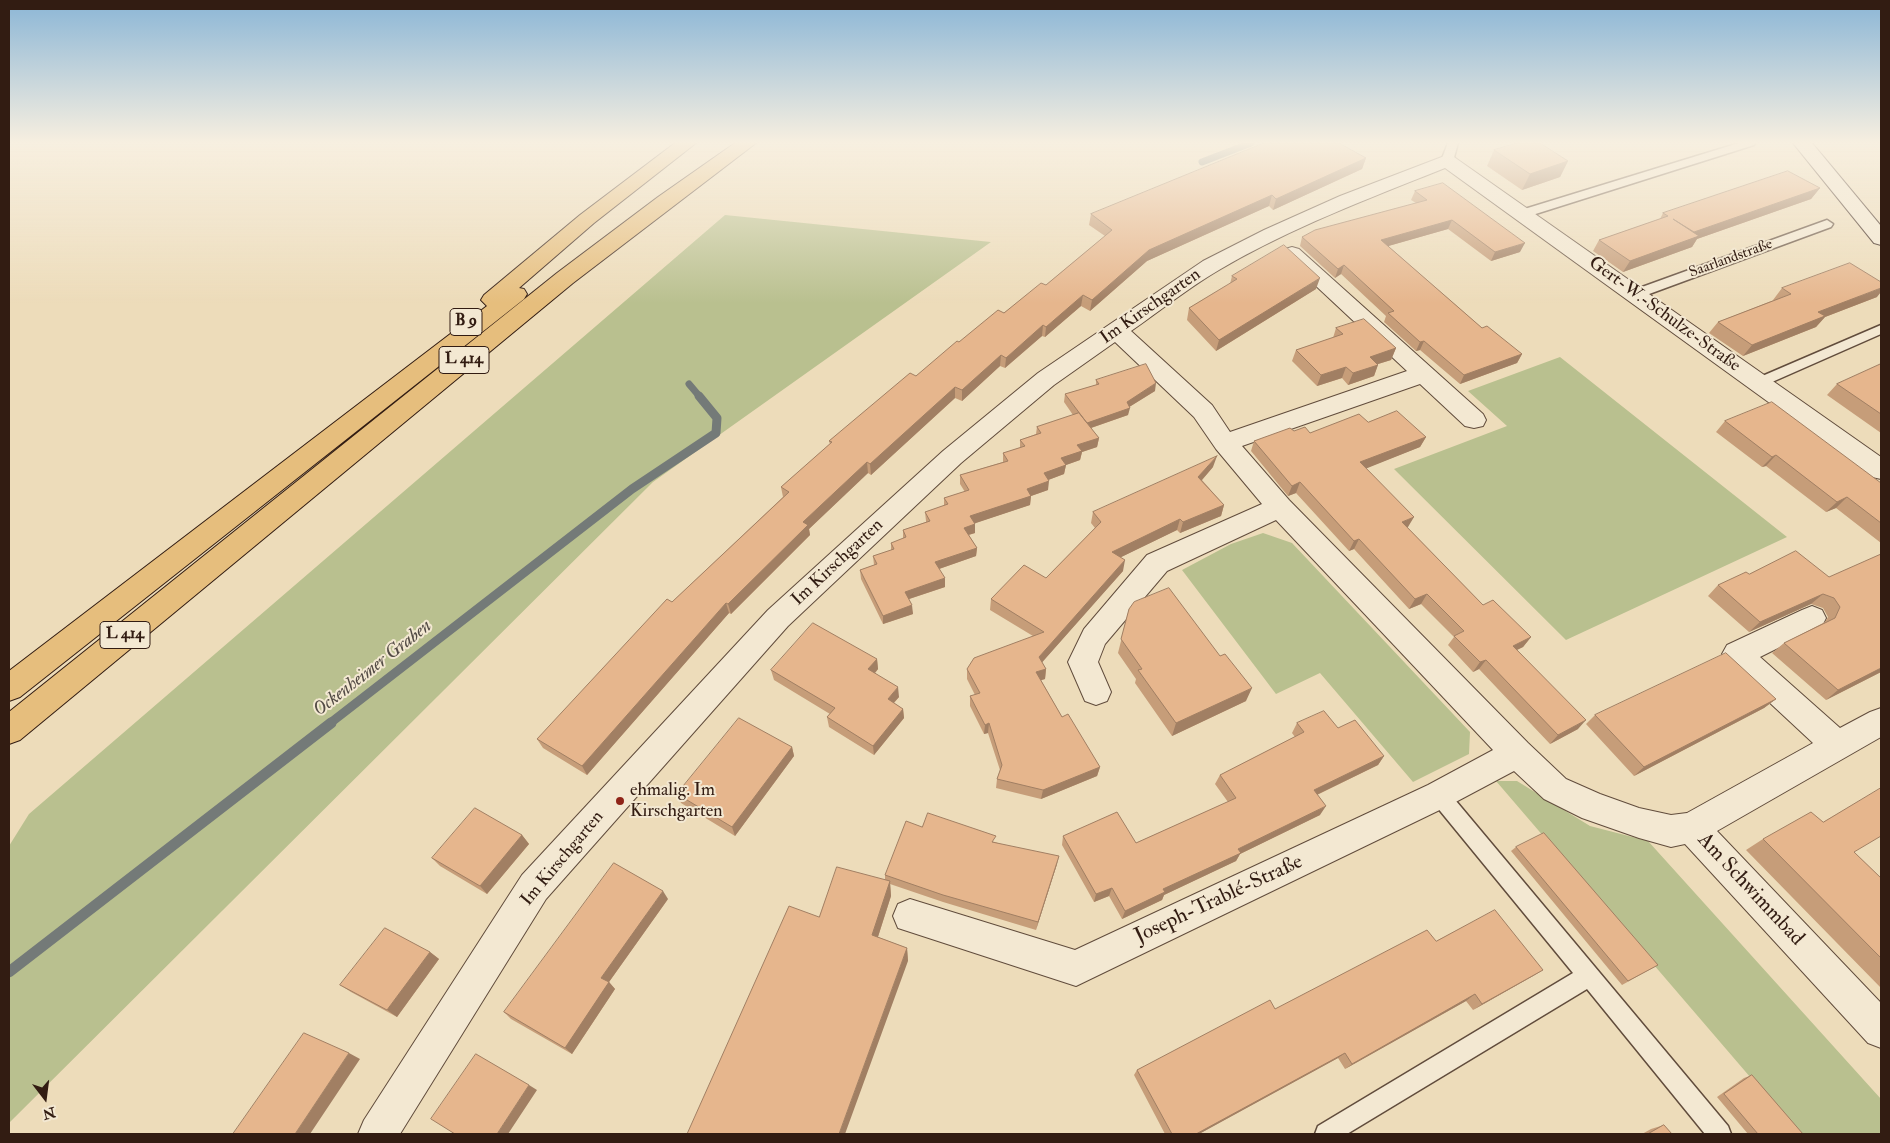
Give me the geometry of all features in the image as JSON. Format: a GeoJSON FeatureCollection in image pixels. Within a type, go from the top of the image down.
{"type":"FeatureCollection","features":[{"type":"Feature","properties":{"kind":"highway","name":"B 9"},"geometry":{"type":"LineString","coordinates":[[407,378],[472,317],[587,219],[617,196]]}},
{"type":"Feature","properties":{"kind":"highway","name":"L 414"},"geometry":{"type":"LineString","coordinates":[[9,688],[407,378],[608,223],[646,196]]}},
{"type":"Feature","properties":{"kind":"highway","name":"L 414"},"geometry":{"type":"LineString","coordinates":[[9,730],[565,278],[672,196]]}},
{"type":"Feature","properties":{"kind":"street","name":"Im Kirschgarten"},"geometry":{"type":"LineString","coordinates":[[378,1134],[534,888],[778,618],[952,457],[1046,379],[1210,266],[1271,234],[1355,196]]}},
{"type":"Feature","properties":{"kind":"street","name":"Gert-W.-Schulze-Straße"},"geometry":{"type":"LineString","coordinates":[[1501,196],[1522,214],[1881,470]]}},
{"type":"Feature","properties":{"kind":"street"},"geometry":{"type":"LineString","coordinates":[[1846,196],[1881,239]]}},
{"type":"Feature","properties":{"kind":"street"},"geometry":{"type":"LineString","coordinates":[[1271,234],[1474,420]]}},
{"type":"Feature","properties":{"kind":"street"},"geometry":{"type":"LineString","coordinates":[[1116,330],[1203,410],[1225,443],[1280,507],[1517,753],[1555,789],[1594,808],[1639,823],[1670,831],[1692,828]]}},
{"type":"Feature","properties":{"kind":"street"},"geometry":{"type":"LineString","coordinates":[[1225,443],[1424,374]]}},
{"type":"Feature","properties":{"kind":"street"},"geometry":{"type":"LineString","coordinates":[[1096,692],[1083,662],[1094,637],[1157,563],[1280,507]]}},
{"type":"Feature","properties":{"kind":"street"},"geometry":{"type":"LineString","coordinates":[[1812,618],[1737,654],[1837,745]]}},
{"type":"Feature","properties":{"kind":"street","name":"Am Schwimmbad"},"geometry":{"type":"LineString","coordinates":[[1881,721],[1692,828],[1881,1030]]}},
{"type":"Feature","properties":{"kind":"street","name":"Joseph-Trablé-Straße"},"geometry":{"type":"LineString","coordinates":[[910,916],[1076,968],[1439,795],[1517,753]]}},
{"type":"Feature","properties":{"kind":"lane"},"geometry":{"type":"LineString","coordinates":[[1522,214],[1579,196]]}},
{"type":"Feature","properties":{"kind":"lane","name":"Saarlandstraße"},"geometry":{"type":"LineString","coordinates":[[1636,294],[1827,224]]}},
{"type":"Feature","properties":{"kind":"lane"},"geometry":{"type":"LineString","coordinates":[[1758,382],[1881,329]]}},
{"type":"Feature","properties":{"kind":"lane"},"geometry":{"type":"LineString","coordinates":[[1439,795],[1720,1134]]}},
{"type":"Feature","properties":{"kind":"lane"},"geometry":{"type":"LineString","coordinates":[[1326,1134],[1589,976]]}},
{"type":"Feature","properties":{"kind":"green space"},"geometry":{"type":"Polygon","coordinates":[[[725,215],[991,242],[653,482],[9,1123],[9,846],[29,814],[725,215]]]}},
{"type":"Feature","properties":{"kind":"green space"},"geometry":{"type":"Polygon","coordinates":[[[1560,357],[1787,537],[1566,640],[1394,469],[1507,426],[1468,391],[1560,357]]]}},
{"type":"Feature","properties":{"kind":"green space"},"geometry":{"type":"Polygon","coordinates":[[[1263,533],[1292,543],[1470,732],[1469,754],[1413,782],[1320,673],[1276,694],[1182,570],[1231,544],[1263,533]]]}},
{"type":"Feature","properties":{"kind":"green space"},"geometry":{"type":"Polygon","coordinates":[[[1496,781],[1517,781],[1590,826],[1648,841],[1881,1099],[1881,1134],[1799,1134],[1496,781]]]}},
{"type":"Feature","properties":{"kind":"building"},"geometry":{"type":"Polygon","coordinates":[[[1134,196],[1269,196],[1149,250],[1092,300],[1083,295],[1046,327],[1043,325],[1006,358],[1001,355],[962,390],[955,387],[870,464],[867,462],[803,522],[808,525],[728,604],[726,603],[582,766],[537,739],[667,599],[672,602],[789,492],[781,487],[832,442],[829,441],[910,373],[916,376],[957,341],[959,342],[998,310],[1004,313],[1041,283],[1046,285],[1112,230],[1091,214],[1134,196]]]}},
{"type":"Feature","properties":{"kind":"building"},"geometry":{"type":"Polygon","coordinates":[[[1422,196],[1461,196],[1525,243],[1495,252],[1452,220],[1381,240],[1482,328],[1487,326],[1522,354],[1464,375],[1424,341],[1420,342],[1388,313],[1394,311],[1344,265],[1338,269],[1302,237],[1315,230],[1427,200],[1422,196]]]}},
{"type":"Feature","properties":{"kind":"building"},"geometry":{"type":"Polygon","coordinates":[[[1713,196],[1796,196],[1694,232],[1673,219],[1699,236],[1630,261],[1599,240],[1668,216],[1663,213],[1713,196]]]}},
{"type":"Feature","properties":{"kind":"building"},"geometry":{"type":"Polygon","coordinates":[[[1284,245],[1320,278],[1219,340],[1189,308],[1237,279],[1232,276],[1284,245]]]}},
{"type":"Feature","properties":{"kind":"building"},"geometry":{"type":"Polygon","coordinates":[[[1850,263],[1881,282],[1881,288],[1818,312],[1825,316],[1752,345],[1718,322],[1791,294],[1782,288],[1850,263]]]}},
{"type":"Feature","properties":{"kind":"building"},"geometry":{"type":"Polygon","coordinates":[[[1364,319],[1396,348],[1370,357],[1378,365],[1353,373],[1346,367],[1321,375],[1296,350],[1343,334],[1336,328],[1364,319]]]}},
{"type":"Feature","properties":{"kind":"building"},"geometry":{"type":"Polygon","coordinates":[[[1146,364],[1156,383],[1127,402],[1130,408],[1087,423],[1065,394],[1099,384],[1096,380],[1146,364]]]}},
{"type":"Feature","properties":{"kind":"building"},"geometry":{"type":"Polygon","coordinates":[[[1881,364],[1881,414],[1837,384],[1881,364]]]}},
{"type":"Feature","properties":{"kind":"building"},"geometry":{"type":"Polygon","coordinates":[[[1772,402],[1881,483],[1881,523],[1847,497],[1837,502],[1776,455],[1772,457],[1725,421],[1772,402]]]}},
{"type":"Feature","properties":{"kind":"building"},"geometry":{"type":"Polygon","coordinates":[[[1397,411],[1426,437],[1360,462],[1414,517],[1402,522],[1483,605],[1493,600],[1531,637],[1513,646],[1586,720],[1558,735],[1486,660],[1480,662],[1454,636],[1464,631],[1427,594],[1415,599],[1359,539],[1354,541],[1300,482],[1292,486],[1254,441],[1290,428],[1294,431],[1305,427],[1310,433],[1359,414],[1368,422],[1397,411]]]}},
{"type":"Feature","properties":{"kind":"building"},"geometry":{"type":"Polygon","coordinates":[[[1079,413],[1099,438],[1077,445],[1082,451],[1061,458],[1066,465],[1044,473],[1049,481],[1027,489],[1031,496],[970,516],[975,524],[964,528],[977,548],[935,562],[945,578],[905,592],[912,605],[883,616],[860,570],[877,564],[873,556],[894,549],[891,543],[906,537],[903,530],[930,521],[925,512],[948,504],[944,498],[969,490],[960,475],[1008,461],[1003,453],[1025,446],[1020,440],[1041,433],[1037,427],[1079,413]]]}},
{"type":"Feature","properties":{"kind":"building"},"geometry":{"type":"Polygon","coordinates":[[[1217,456],[1198,477],[1224,505],[1183,522],[1180,519],[1112,552],[1125,560],[1039,657],[1046,669],[1036,672],[1062,717],[1068,714],[1100,767],[1043,790],[997,779],[1002,765],[989,723],[985,725],[970,696],[980,693],[967,669],[974,658],[1044,632],[991,599],[1024,565],[1046,578],[1101,522],[1093,512],[1217,456]]]}},
{"type":"Feature","properties":{"kind":"building"},"geometry":{"type":"Polygon","coordinates":[[[1796,551],[1829,577],[1881,554],[1881,668],[1838,690],[1784,643],[1835,618],[1840,607],[1834,598],[1823,594],[1760,622],[1718,585],[1746,572],[1749,574],[1796,551]]]}},
{"type":"Feature","properties":{"kind":"building"},"geometry":{"type":"Polygon","coordinates":[[[1169,588],[1220,656],[1225,654],[1252,688],[1176,723],[1138,670],[1142,669],[1121,639],[1129,609],[1134,602],[1169,588]]]}},
{"type":"Feature","properties":{"kind":"building"},"geometry":{"type":"Polygon","coordinates":[[[813,623],[877,659],[868,669],[898,687],[888,699],[903,709],[873,746],[827,717],[835,708],[771,670],[813,623]]]}},
{"type":"Feature","properties":{"kind":"building"},"geometry":{"type":"Polygon","coordinates":[[[1726,653],[1776,699],[1644,767],[1595,715],[1726,653]]]}},
{"type":"Feature","properties":{"kind":"building"},"geometry":{"type":"Polygon","coordinates":[[[1324,711],[1338,728],[1355,720],[1384,756],[1314,790],[1326,806],[1238,849],[1241,853],[1163,889],[1165,892],[1125,911],[1112,888],[1096,894],[1063,836],[1117,812],[1136,843],[1236,798],[1220,775],[1304,732],[1297,723],[1324,711]]]}},
{"type":"Feature","properties":{"kind":"building"},"geometry":{"type":"Polygon","coordinates":[[[739,718],[792,747],[732,827],[677,794],[739,718]]]}},
{"type":"Feature","properties":{"kind":"building"},"geometry":{"type":"Polygon","coordinates":[[[1881,788],[1881,836],[1854,852],[1881,878],[1881,958],[1763,839],[1811,812],[1823,822],[1881,788]]]}},
{"type":"Feature","properties":{"kind":"building"},"geometry":{"type":"Polygon","coordinates":[[[475,808],[522,835],[480,886],[432,858],[475,808]]]}},
{"type":"Feature","properties":{"kind":"building"},"geometry":{"type":"Polygon","coordinates":[[[928,813],[996,836],[992,842],[1059,856],[1038,922],[943,895],[885,875],[906,821],[922,827],[928,813]]]}},
{"type":"Feature","properties":{"kind":"building"},"geometry":{"type":"Polygon","coordinates":[[[1544,833],[1658,965],[1628,981],[1516,847],[1544,833]]]}},
{"type":"Feature","properties":{"kind":"building"},"geometry":{"type":"Polygon","coordinates":[[[614,863],[663,891],[601,978],[609,982],[565,1048],[504,1012],[614,863]]]}},
{"type":"Feature","properties":{"kind":"building"},"geometry":{"type":"Polygon","coordinates":[[[837,867],[890,881],[872,935],[907,948],[839,1134],[687,1134],[789,906],[819,917],[837,867]]]}},
{"type":"Feature","properties":{"kind":"building"},"geometry":{"type":"Polygon","coordinates":[[[1495,910],[1543,970],[1482,1004],[1475,994],[1352,1064],[1345,1053],[1196,1134],[1172,1134],[1137,1070],[1270,1000],[1275,1009],[1427,930],[1436,941],[1495,910]]]}},
{"type":"Feature","properties":{"kind":"building"},"geometry":{"type":"Polygon","coordinates":[[[385,928],[430,952],[387,1010],[340,985],[385,928]]]}},
{"type":"Feature","properties":{"kind":"building"},"geometry":{"type":"Polygon","coordinates":[[[304,1033],[349,1053],[295,1134],[233,1134],[304,1033]]]}},
{"type":"Feature","properties":{"kind":"building"},"geometry":{"type":"Polygon","coordinates":[[[476,1054],[529,1085],[497,1134],[455,1134],[431,1119],[476,1054]]]}},
{"type":"Feature","properties":{"kind":"building"},"geometry":{"type":"Polygon","coordinates":[[[1752,1075],[1803,1134],[1758,1134],[1724,1094],[1752,1075]]]}},
{"type":"Feature","properties":{"kind":"building"},"geometry":{"type":"Polygon","coordinates":[[[1664,1125],[1672,1134],[1648,1134],[1664,1125]]]}},
{"type":"Feature","properties":{"kind":"waterway","name":"Ockenheimer Graben"},"geometry":{"type":"LineString","coordinates":[[689,384],[700,397]]}},
{"type":"Feature","properties":{"kind":"waterway","name":"Ockenheimer Graben"},"geometry":{"type":"LineString","coordinates":[[329,724],[632,489],[716,433],[717,418],[699,396]]}},
{"type":"Feature","properties":{"kind":"waterway","name":"Ockenheimer Graben"},"geometry":{"type":"LineString","coordinates":[[9,972],[331,723]]}},
{"type":"Feature","properties":{"kind":"place","name":"ehmalig. Im Kirschgarten"},"geometry":{"type":"Point","coordinates":[620,801]}}]}
